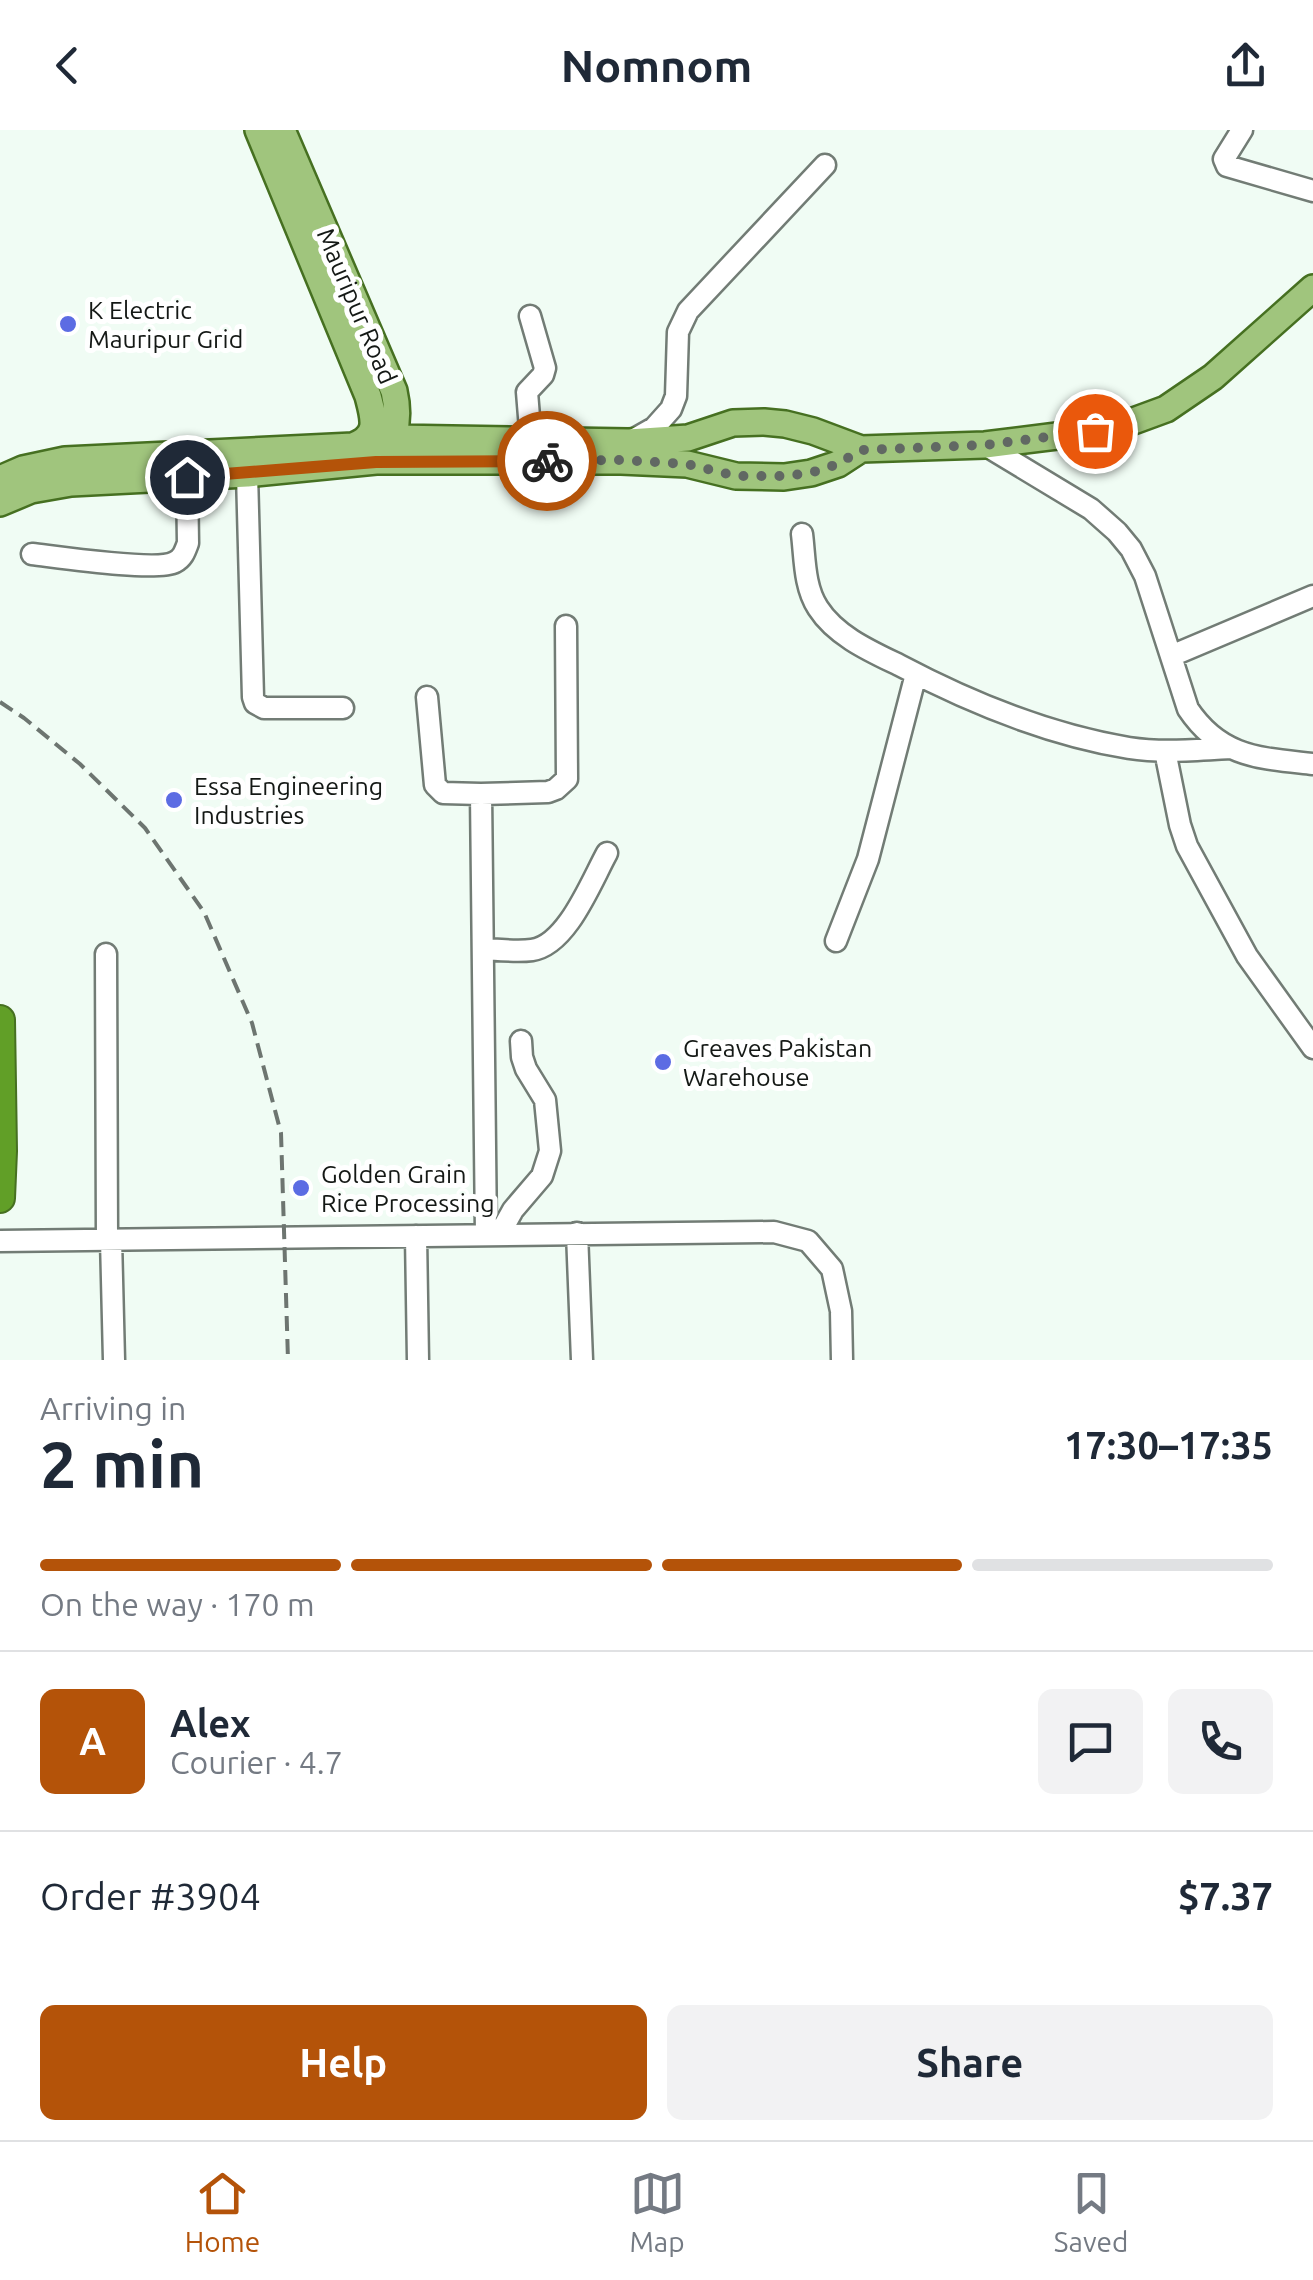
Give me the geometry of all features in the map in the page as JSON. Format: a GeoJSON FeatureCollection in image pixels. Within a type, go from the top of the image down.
{"type":"FeatureCollection","features":[{"type":"Feature","properties":{"kind":"highway"},"geometry":{"type":"LineString","coordinates":[[0,1020],[0,1198]]}},
{"type":"Feature","properties":{"kind":"main road","name":"Mauripur Road"},"geometry":{"type":"LineString","coordinates":[[258,130],[368,396],[373,416],[370,452]]}},
{"type":"Feature","properties":{"kind":"main road","name":"Mauripur Road"},"geometry":{"type":"LineString","coordinates":[[282,130],[394,391],[399,410],[394,438]]}},
{"type":"Feature","properties":{"kind":"main road"},"geometry":{"type":"LineString","coordinates":[[0,479],[23,469],[65,460],[353,446],[370,452],[394,438],[621,460],[688,451],[733,423],[785,424],[861,450],[985,445],[1117,427],[1166,408],[1213,377],[1313,288]]}},
{"type":"Feature","properties":{"kind":"main road"},"geometry":{"type":"LineString","coordinates":[[0,503],[31,490],[70,483],[247,474],[370,452],[532,450],[629,442],[688,451],[736,476],[784,476],[838,464],[861,450]]}},
{"type":"Feature","properties":{"kind":"street"},"geometry":{"type":"LineString","coordinates":[[1242,130],[1224,158],[1228,166],[1313,191]]}},
{"type":"Feature","properties":{"kind":"street"},"geometry":{"type":"LineString","coordinates":[[629,442],[654,428],[672,409],[678,332],[688,311],[825,165]]}},
{"type":"Feature","properties":{"kind":"street"},"geometry":{"type":"LineString","coordinates":[[530,316],[545,368],[527,392],[532,450]]}},
{"type":"Feature","properties":{"kind":"street"},"geometry":{"type":"LineString","coordinates":[[985,445],[1091,509],[1118,532],[1146,576],[1188,709],[1196,720],[1229,748],[1258,758],[1313,764]]}},
{"type":"Feature","properties":{"kind":"street"},"geometry":{"type":"LineString","coordinates":[[247,474],[252,697],[264,708],[342,708]]}},
{"type":"Feature","properties":{"kind":"street"},"geometry":{"type":"LineString","coordinates":[[32,554],[125,564],[178,561],[188,543],[187,477]]}},
{"type":"Feature","properties":{"kind":"street"},"geometry":{"type":"LineString","coordinates":[[802,534],[809,592],[820,611],[854,641],[951,692],[1065,733],[1129,748],[1166,752],[1229,748]]}},
{"type":"Feature","properties":{"kind":"street"},"geometry":{"type":"LineString","coordinates":[[1171,656],[1313,596]]}},
{"type":"Feature","properties":{"kind":"street"},"geometry":{"type":"LineString","coordinates":[[428,696],[435,785],[443,793],[556,789],[567,779],[566,626]]}},
{"type":"Feature","properties":{"kind":"street"},"geometry":{"type":"LineString","coordinates":[[836,941],[868,859],[916,674]]}},
{"type":"Feature","properties":{"kind":"street"},"geometry":{"type":"LineString","coordinates":[[1166,752],[1187,846],[1248,956],[1313,1048]]}},
{"type":"Feature","properties":{"kind":"street"},"geometry":{"type":"LineString","coordinates":[[481,794],[492,1235]]}},
{"type":"Feature","properties":{"kind":"street"},"geometry":{"type":"LineString","coordinates":[[484,950],[534,950],[552,941],[568,924],[607,853]]}},
{"type":"Feature","properties":{"kind":"street"},"geometry":{"type":"LineString","coordinates":[[106,954],[114,1360]]}},
{"type":"Feature","properties":{"kind":"street"},"geometry":{"type":"LineString","coordinates":[[492,1235],[542,1176],[550,1151],[545,1100],[526,1069],[521,1041]]}},
{"type":"Feature","properties":{"kind":"street"},"geometry":{"type":"LineString","coordinates":[[0,1241],[774,1232],[808,1241],[832,1268],[841,1311],[842,1360]]}},
{"type":"Feature","properties":{"kind":"street"},"geometry":{"type":"LineString","coordinates":[[577,1233],[582,1360]]}},
{"type":"Feature","properties":{"kind":"street"},"geometry":{"type":"LineString","coordinates":[[416,1236],[418,1360]]}},
{"type":"Feature","properties":{"kind":"railway"},"geometry":{"type":"LineString","coordinates":[[0,702],[80,764],[145,828],[204,912],[252,1023],[281,1133],[288,1360]]}},
{"type":"Feature","properties":{"kind":"way so far"},"geometry":{"type":"LineString","coordinates":[[547,461],[687,464],[736,476],[784,476],[838,464],[861,450],[985,445],[1095,431]]}},
{"type":"Feature","properties":{"kind":"place","name":"K Electric Mauripur Grid"},"geometry":{"type":"Point","coordinates":[68,324]}},
{"type":"Feature","properties":{"kind":"place","name":"Essa Engineering Industries"},"geometry":{"type":"Point","coordinates":[174,800]}},
{"type":"Feature","properties":{"kind":"place","name":"Greaves Pakistan Warehouse"},"geometry":{"type":"Point","coordinates":[663,1062]}},
{"type":"Feature","properties":{"kind":"place","name":"Golden Grain Rice Processing"},"geometry":{"type":"Point","coordinates":[301,1188]}},
{"type":"Feature","properties":{"kind":"route"},"geometry":{"type":"LineString","coordinates":[[187,477],[376,462],[547,461]]}}]}
